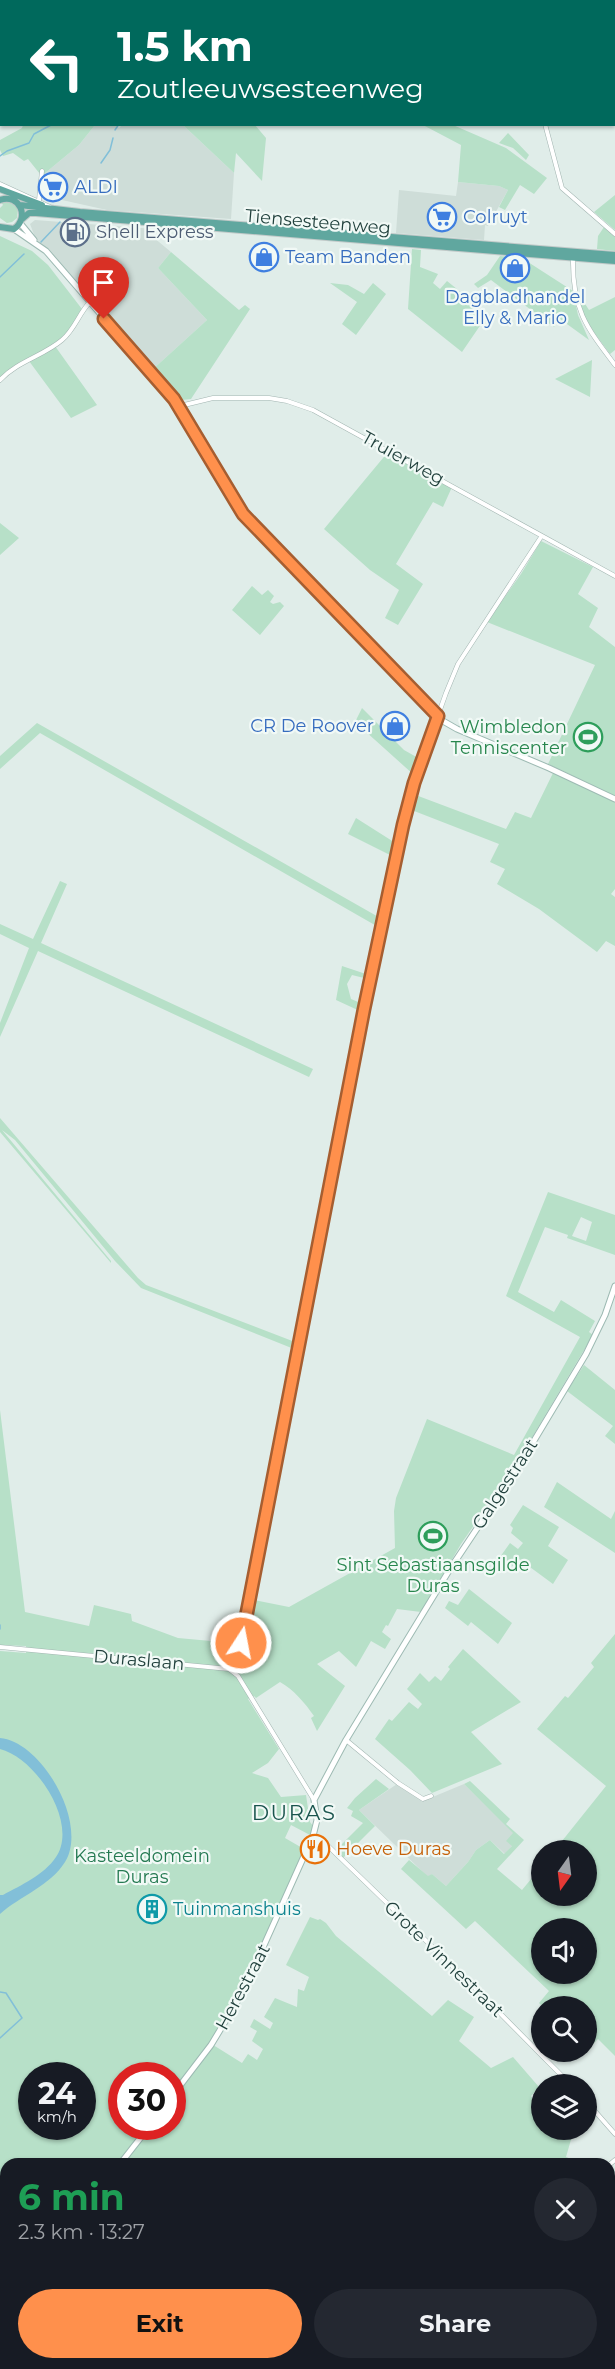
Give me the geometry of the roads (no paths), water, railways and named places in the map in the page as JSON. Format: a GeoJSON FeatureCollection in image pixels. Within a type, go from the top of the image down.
{"type":"FeatureCollection","features":[{"type":"Feature","properties":{"kind":"main road"},"geometry":{"type":"LineString","coordinates":[[0,189],[53,208]]}},
{"type":"Feature","properties":{"kind":"main road"},"geometry":{"type":"LineString","coordinates":[[0,227],[14,229],[21,221],[20,205],[13,199],[2,197]]}},
{"type":"Feature","properties":{"kind":"main road","name":"Tiensesteenweg"},"geometry":{"type":"LineString","coordinates":[[20,205],[573,254],[615,261]]}},
{"type":"Feature","properties":{"kind":"main road","name":"Tiensesteenweg"},"geometry":{"type":"LineString","coordinates":[[21,221],[29,213],[36,213],[573,254],[615,255]]}},
{"type":"Feature","properties":{"kind":"street"},"geometry":{"type":"LineString","coordinates":[[546,126],[562,188],[615,234]]}},
{"type":"Feature","properties":{"kind":"street"},"geometry":{"type":"LineString","coordinates":[[39,200],[42,171]]}},
{"type":"Feature","properties":{"kind":"street","name":"Tiensesteenweg"},"geometry":{"type":"LineString","coordinates":[[0,184],[53,208]]}},
{"type":"Feature","properties":{"kind":"street"},"geometry":{"type":"LineString","coordinates":[[21,221],[37,244],[156,379],[182,414],[243,514],[438,716],[466,734],[542,765],[615,799]]}},
{"type":"Feature","properties":{"kind":"street"},"geometry":{"type":"LineString","coordinates":[[14,229],[37,244]]}},
{"type":"Feature","properties":{"kind":"street"},"geometry":{"type":"LineString","coordinates":[[573,254],[573,276],[580,316],[587,329],[615,365]]}},
{"type":"Feature","properties":{"kind":"street"},"geometry":{"type":"LineString","coordinates":[[0,380],[14,368],[63,339],[90,302]]}},
{"type":"Feature","properties":{"kind":"street","name":"Truierweg"},"geometry":{"type":"LineString","coordinates":[[176,406],[213,398],[269,398],[301,405],[324,414],[615,576]]}},
{"type":"Feature","properties":{"kind":"street"},"geometry":{"type":"LineString","coordinates":[[314,1836],[317,1820],[314,1800],[234,1672],[364,1009],[414,783],[452,678],[466,650],[542,537]]}},
{"type":"Feature","properties":{"kind":"street","name":"Galgestraat"},"geometry":{"type":"LineString","coordinates":[[314,1800],[346,1740],[450,1569],[519,1464],[586,1354],[601,1325],[615,1286]]}},
{"type":"Feature","properties":{"kind":"street","name":"Duraslaan"},"geometry":{"type":"LineString","coordinates":[[0,1647],[221,1667],[234,1672]]}},
{"type":"Feature","properties":{"kind":"street"},"geometry":{"type":"LineString","coordinates":[[346,1740],[398,1783],[423,1799],[431,1796]]}},
{"type":"Feature","properties":{"kind":"street","name":"Grote Vinnestraat"},"geometry":{"type":"LineString","coordinates":[[314,1836],[325,1843],[439,1953],[560,2074]]}},
{"type":"Feature","properties":{"kind":"street","name":"Herestraat"},"geometry":{"type":"LineString","coordinates":[[186,2078],[209,2048],[243,1992],[314,1836]]}},
{"type":"Feature","properties":{"kind":"street"},"geometry":{"type":"LineString","coordinates":[[597,2113],[615,2134]]}},
{"type":"Feature","properties":{"kind":"street"},"geometry":{"type":"LineString","coordinates":[[125,2158],[139,2140]]}},
{"type":"Feature","properties":{"kind":"water"},"geometry":{"type":"Polygon","coordinates":[[[0,1738],[16,1743],[31,1753],[45,1768],[66,1806],[71,1827],[71,1846],[65,1862],[51,1878],[0,1914],[0,1895],[39,1874],[56,1857],[62,1843],[62,1827],[58,1810],[40,1778],[14,1755],[0,1749],[0,1738]]]}},
{"type":"Feature","properties":{"kind":"waterway"},"geometry":{"type":"LineString","coordinates":[[0,156],[29,143],[34,134],[49,126]]}},
{"type":"Feature","properties":{"kind":"waterway"},"geometry":{"type":"LineString","coordinates":[[115,130],[118,126]]}},
{"type":"Feature","properties":{"kind":"waterway"},"geometry":{"type":"LineString","coordinates":[[101,163],[110,150],[113,138]]}},
{"type":"Feature","properties":{"kind":"waterway"},"geometry":{"type":"LineString","coordinates":[[41,242],[60,222]]}},
{"type":"Feature","properties":{"kind":"waterway"},"geometry":{"type":"LineString","coordinates":[[0,277],[24,254]]}},
{"type":"Feature","properties":{"kind":"waterway"},"geometry":{"type":"LineString","coordinates":[[0,1992],[6,1993],[22,2018],[0,2038]]}},
{"type":"Feature","properties":{"kind":"place","name":"ALDI"},"geometry":{"type":"Point","coordinates":[53,187]}},
{"type":"Feature","properties":{"kind":"place","name":"Colruyt"},"geometry":{"type":"Point","coordinates":[442,217]}},
{"type":"Feature","properties":{"kind":"place","name":"Shell Express"},"geometry":{"type":"Point","coordinates":[75,232]}},
{"type":"Feature","properties":{"kind":"place","name":"Team Banden"},"geometry":{"type":"Point","coordinates":[264,257]}},
{"type":"Feature","properties":{"kind":"place","name":"Dagbladhandel Elly & Mario"},"geometry":{"type":"Point","coordinates":[515,268]}},
{"type":"Feature","properties":{"kind":"place","name":"CR De Roover"},"geometry":{"type":"Point","coordinates":[395,726]}},
{"type":"Feature","properties":{"kind":"place","name":"Wimbledon Tenniscenter"},"geometry":{"type":"Point","coordinates":[588,737]}},
{"type":"Feature","properties":{"kind":"place","name":"Sint Sebastiaansgilde Duras"},"geometry":{"type":"Point","coordinates":[433,1536]}},
{"type":"Feature","properties":{"kind":"place","name":"Hoeve Duras"},"geometry":{"type":"Point","coordinates":[315,1849]}},
{"type":"Feature","properties":{"kind":"place","name":"Tuinmanshuis"},"geometry":{"type":"Point","coordinates":[152,1909]}},
{"type":"Feature","properties":{"kind":"district","name":"DURAS"},"geometry":{"type":"Point","coordinates":[294,1813]}},
{"type":"Feature","properties":{"kind":"park label","name":"Kasteeldomein Duras"},"geometry":{"type":"Point","coordinates":[142,1866]}}]}
